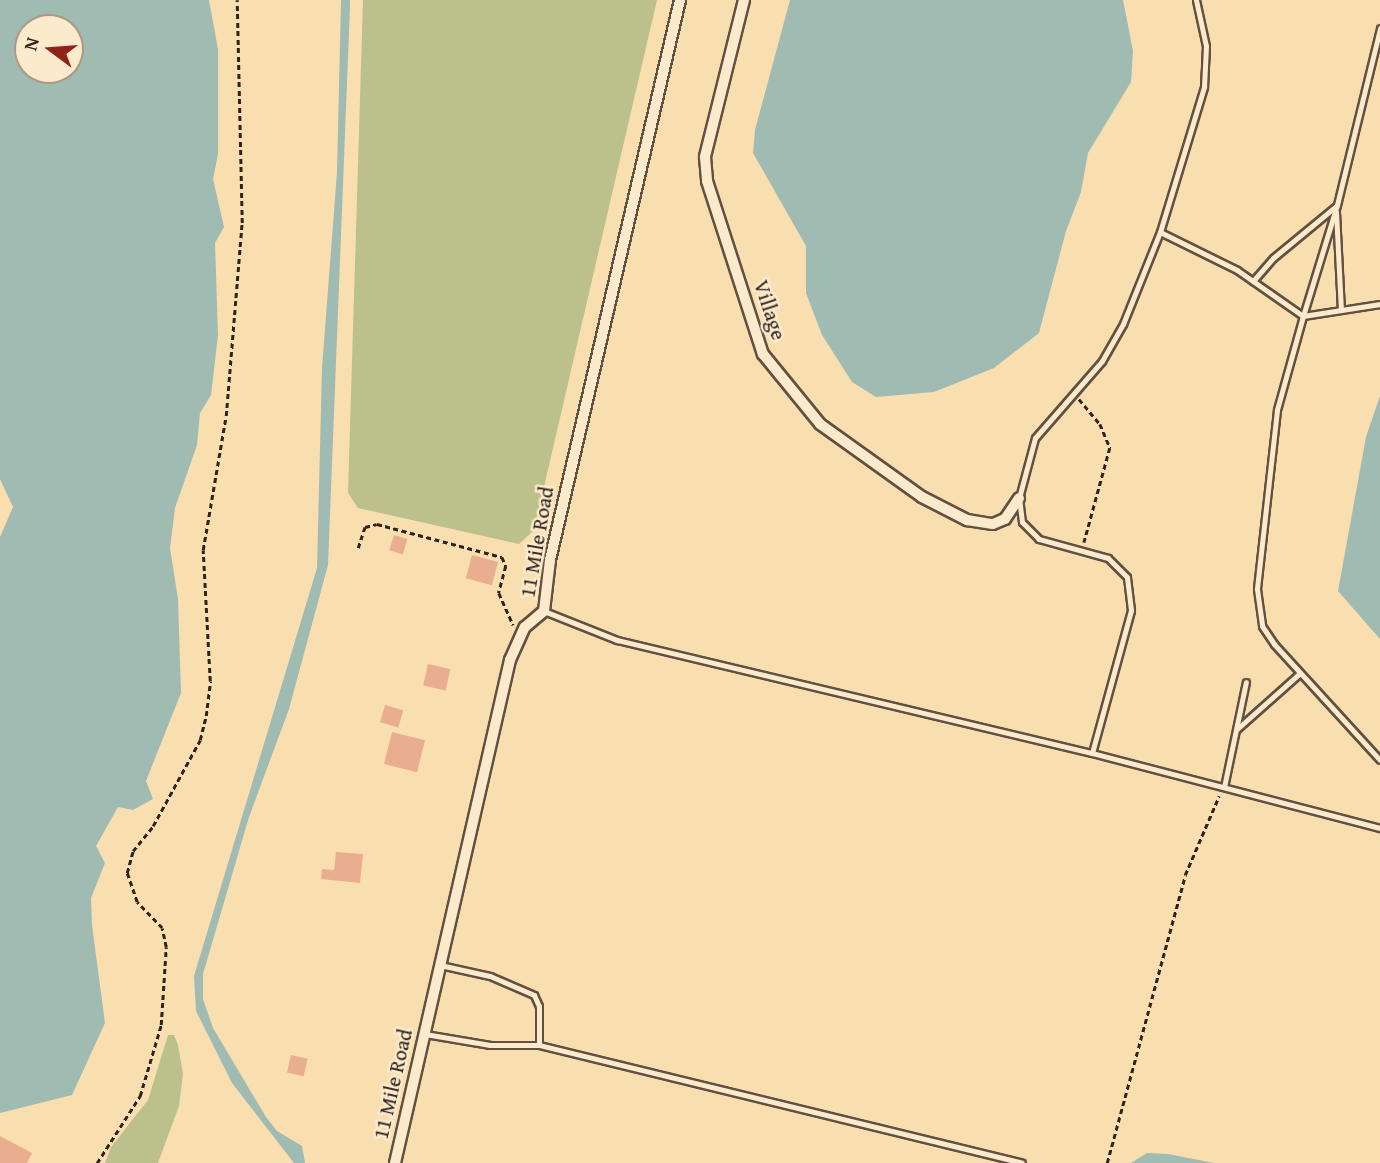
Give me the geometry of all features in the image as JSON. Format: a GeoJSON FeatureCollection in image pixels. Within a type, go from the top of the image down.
{"type":"FeatureCollection","features":[{"type":"Feature","properties":{"kind":"street","name":"11 Mile Road"},"geometry":{"type":"LineString","coordinates":[[395,1163],[510,660],[520,637],[544,611],[550,560],[680,0]]}},
{"type":"Feature","properties":{"kind":"street","name":"Village"},"geometry":{"type":"LineString","coordinates":[[744,0],[705,157],[707,181],[763,354],[820,424],[922,497],[967,520],[993,524],[1005,519],[1019,498]]}},
{"type":"Feature","properties":{"kind":"lane"},"geometry":{"type":"LineString","coordinates":[[1092,753],[1126,636],[1131,592],[1121,567],[1081,550],[1040,539],[1022,522],[1019,498],[1034,438],[1076,394],[1123,324],[1160,232],[1204,87],[1206,46],[1195,0]]}},
{"type":"Feature","properties":{"kind":"lane"},"geometry":{"type":"LineString","coordinates":[[1379,760],[1299,674],[1262,626],[1257,589],[1277,410],[1337,205],[1380,28]]}},
{"type":"Feature","properties":{"kind":"lane"},"geometry":{"type":"LineString","coordinates":[[1253,281],[1273,258],[1337,205]]}},
{"type":"Feature","properties":{"kind":"lane"},"geometry":{"type":"LineString","coordinates":[[1337,205],[1341,310]]}},
{"type":"Feature","properties":{"kind":"lane"},"geometry":{"type":"LineString","coordinates":[[1160,232],[1205,252],[1303,316],[1380,304]]}},
{"type":"Feature","properties":{"kind":"lane"},"geometry":{"type":"LineString","coordinates":[[544,611],[604,636],[1092,753],[1380,828]]}},
{"type":"Feature","properties":{"kind":"lane"},"geometry":{"type":"LineString","coordinates":[[1237,729],[1299,674]]}},
{"type":"Feature","properties":{"kind":"lane"},"geometry":{"type":"LineString","coordinates":[[1224,788],[1246,682]]}},
{"type":"Feature","properties":{"kind":"lane"},"geometry":{"type":"LineString","coordinates":[[440,965],[490,976],[534,995],[538,1006],[539,1045]]}},
{"type":"Feature","properties":{"kind":"lane"},"geometry":{"type":"LineString","coordinates":[[425,1034],[490,1045],[539,1045],[1022,1163]]}},
{"type":"Feature","properties":{"kind":"path"},"geometry":{"type":"LineString","coordinates":[[97,1163],[148,1078],[162,1014],[162,928],[137,902],[127,873],[133,850],[153,826],[200,740],[206,716],[210,681],[203,550],[230,381],[242,223],[237,0]]}},
{"type":"Feature","properties":{"kind":"path"},"geometry":{"type":"LineString","coordinates":[[1076,394],[1100,424],[1110,448],[1081,550]]}},
{"type":"Feature","properties":{"kind":"path"},"geometry":{"type":"LineString","coordinates":[[358,548],[365,527],[377,524],[502,557],[506,566],[501,603],[520,637]]}},
{"type":"Feature","properties":{"kind":"path"},"geometry":{"type":"LineString","coordinates":[[1107,1163],[1185,876],[1208,814],[1224,788]]}},
{"type":"Feature","properties":{"kind":"green space"},"geometry":{"type":"Polygon","coordinates":[[[363,0],[657,0],[534,530],[519,544],[358,508],[348,493],[363,0]]]}},
{"type":"Feature","properties":{"kind":"green space"},"geometry":{"type":"Polygon","coordinates":[[[168,1035],[174,1035],[178,1045],[183,1074],[179,1106],[158,1163],[105,1163],[111,1147],[148,1100],[168,1035]]]}},
{"type":"Feature","properties":{"kind":"water"},"geometry":{"type":"Polygon","coordinates":[[[0,0],[209,0],[218,49],[218,154],[213,179],[224,227],[215,243],[218,335],[211,395],[200,413],[197,445],[175,508],[170,548],[178,599],[181,693],[146,781],[153,799],[133,810],[118,807],[96,846],[105,863],[91,898],[105,1023],[72,1095],[0,1113],[0,537],[13,507],[0,479],[0,0]]]}},
{"type":"Feature","properties":{"kind":"water"},"geometry":{"type":"Polygon","coordinates":[[[341,0],[350,0],[350,7],[328,565],[289,709],[249,817],[203,974],[203,999],[213,1028],[266,1117],[277,1131],[302,1146],[305,1163],[294,1163],[232,1083],[196,1011],[194,976],[317,568],[322,368],[337,172],[341,0]]]}},
{"type":"Feature","properties":{"kind":"water"},"geometry":{"type":"Polygon","coordinates":[[[790,0],[1123,0],[1133,51],[1131,82],[1088,153],[1081,192],[1066,231],[1039,333],[994,368],[934,392],[876,397],[852,382],[822,335],[806,293],[806,246],[753,153],[755,130],[790,0]]]}},
{"type":"Feature","properties":{"kind":"water"},"geometry":{"type":"Polygon","coordinates":[[[1380,396],[1380,639],[1338,591],[1366,437],[1380,396]]]}},
{"type":"Feature","properties":{"kind":"water"},"geometry":{"type":"Polygon","coordinates":[[[1147,1153],[1168,1154],[1214,1163],[1131,1163],[1147,1153]]]}},
{"type":"Feature","properties":{"kind":"building"},"geometry":{"type":"Polygon","coordinates":[[[394,535],[407,539],[403,554],[389,550],[394,535]]]}},
{"type":"Feature","properties":{"kind":"building"},"geometry":{"type":"Polygon","coordinates":[[[472,555],[498,562],[492,585],[466,578],[472,555]]]}},
{"type":"Feature","properties":{"kind":"building"},"geometry":{"type":"Polygon","coordinates":[[[428,664],[450,669],[445,691],[423,685],[428,664]]]}},
{"type":"Feature","properties":{"kind":"building"},"geometry":{"type":"Polygon","coordinates":[[[385,705],[403,710],[398,728],[380,722],[385,705]]]}},
{"type":"Feature","properties":{"kind":"building"},"geometry":{"type":"Polygon","coordinates":[[[392,732],[425,740],[417,772],[384,764],[392,732]]]}},
{"type":"Feature","properties":{"kind":"building"},"geometry":{"type":"Polygon","coordinates":[[[336,852],[363,854],[360,883],[321,879],[322,869],[334,870],[336,852]]]}},
{"type":"Feature","properties":{"kind":"building"},"geometry":{"type":"Polygon","coordinates":[[[291,1055],[308,1059],[304,1076],[287,1073],[291,1055]]]}},
{"type":"Feature","properties":{"kind":"building"},"geometry":{"type":"Polygon","coordinates":[[[0,1136],[32,1153],[27,1163],[0,1163],[0,1136]]]}}]}
